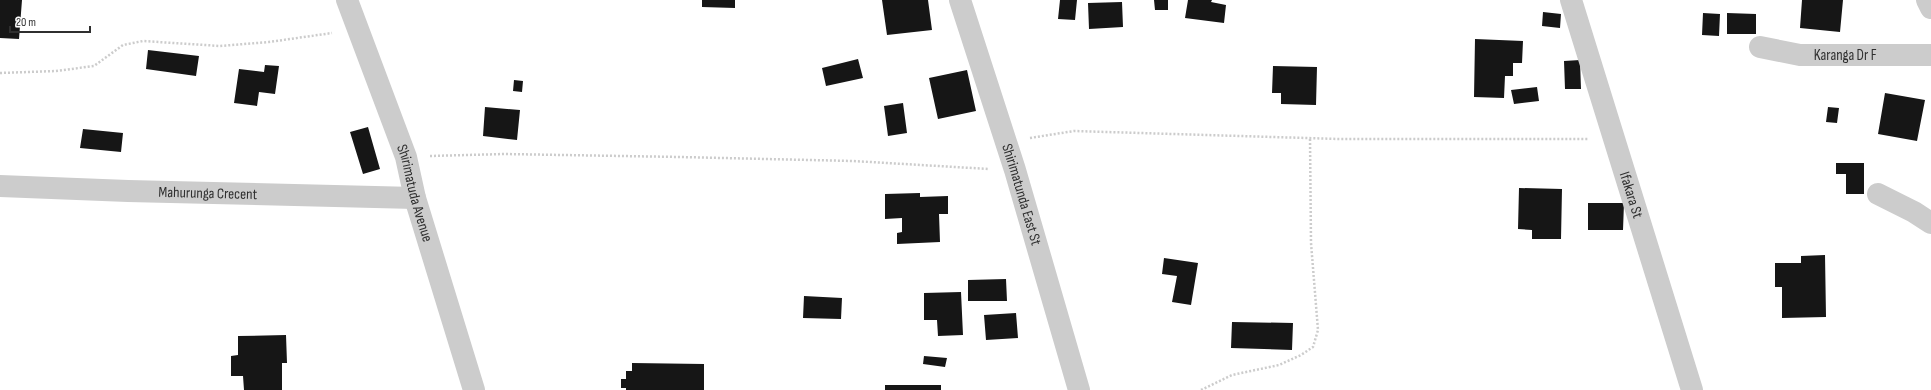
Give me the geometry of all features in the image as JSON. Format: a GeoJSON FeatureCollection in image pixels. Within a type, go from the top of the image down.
{"type":"FeatureCollection","features":[{"type":"Feature","properties":{"kind":"street","name":"Shirimatuda Avenue"},"geometry":{"type":"LineString","coordinates":[[347,0],[356,30],[406,157],[415,198],[474,390]]}},
{"type":"Feature","properties":{"kind":"street","name":"Shirimatunda East St"},"geometry":{"type":"LineString","coordinates":[[960,0],[1015,170],[1079,390]]}},
{"type":"Feature","properties":{"kind":"street","name":"Ifakara St"},"geometry":{"type":"LineString","coordinates":[[1571,0],[1692,390]]}},
{"type":"Feature","properties":{"kind":"street"},"geometry":{"type":"LineString","coordinates":[[1927,0],[1931,8]]}},
{"type":"Feature","properties":{"kind":"street","name":"Karanga Dr F"},"geometry":{"type":"LineString","coordinates":[[1760,47],[1800,55],[1931,55]]}},
{"type":"Feature","properties":{"kind":"street","name":"Mahurunga Crecent"},"geometry":{"type":"LineString","coordinates":[[0,186],[128,191],[415,198]]}},
{"type":"Feature","properties":{"kind":"street"},"geometry":{"type":"LineString","coordinates":[[1878,194],[1914,212],[1931,223]]}},
{"type":"Feature","properties":{"kind":"path"},"geometry":{"type":"LineString","coordinates":[[0,73],[56,71],[94,66],[123,45],[143,41],[220,46],[268,42],[356,30]]}},
{"type":"Feature","properties":{"kind":"path"},"geometry":{"type":"LineString","coordinates":[[1006,142],[1074,131],[1310,138],[1614,139]]}},
{"type":"Feature","properties":{"kind":"path"},"geometry":{"type":"LineString","coordinates":[[1201,390],[1232,375],[1279,365],[1301,355],[1313,346],[1318,330],[1311,243],[1310,138]]}},
{"type":"Feature","properties":{"kind":"path"},"geometry":{"type":"LineString","coordinates":[[406,157],[504,154],[680,157],[853,161],[1015,170]]}},
{"type":"Feature","properties":{"kind":"building"},"geometry":{"type":"Polygon","coordinates":[[[0,0],[22,0],[19,39],[0,38],[0,0]]]}},
{"type":"Feature","properties":{"kind":"building"},"geometry":{"type":"Polygon","coordinates":[[[702,0],[735,0],[735,8],[702,7],[702,0]]]}},
{"type":"Feature","properties":{"kind":"building"},"geometry":{"type":"Polygon","coordinates":[[[882,0],[928,0],[932,30],[887,35],[882,0]]]}},
{"type":"Feature","properties":{"kind":"building"},"geometry":{"type":"Polygon","coordinates":[[[1060,0],[1077,0],[1075,20],[1058,19],[1060,0]]]}},
{"type":"Feature","properties":{"kind":"building"},"geometry":{"type":"Polygon","coordinates":[[[1154,0],[1168,0],[1168,10],[1155,10],[1154,0]]]}},
{"type":"Feature","properties":{"kind":"building"},"geometry":{"type":"Polygon","coordinates":[[[1188,0],[1212,0],[1211,2],[1226,5],[1224,23],[1185,18],[1188,0]]]}},
{"type":"Feature","properties":{"kind":"building"},"geometry":{"type":"Polygon","coordinates":[[[1802,0],[1843,0],[1840,32],[1800,28],[1802,0]]]}},
{"type":"Feature","properties":{"kind":"building"},"geometry":{"type":"Polygon","coordinates":[[[1122,2],[1123,27],[1089,29],[1088,3],[1122,2]]]}},
{"type":"Feature","properties":{"kind":"building"},"geometry":{"type":"Polygon","coordinates":[[[1543,12],[1561,14],[1560,28],[1542,26],[1543,12]]]}},
{"type":"Feature","properties":{"kind":"building"},"geometry":{"type":"Polygon","coordinates":[[[1703,13],[1720,14],[1719,36],[1702,35],[1703,13]]]}},
{"type":"Feature","properties":{"kind":"building"},"geometry":{"type":"Polygon","coordinates":[[[1727,13],[1756,14],[1756,34],[1727,34],[1727,13]]]}},
{"type":"Feature","properties":{"kind":"building"},"geometry":{"type":"Polygon","coordinates":[[[1475,39],[1523,41],[1522,63],[1513,63],[1513,76],[1505,76],[1504,98],[1474,97],[1475,39]]]}},
{"type":"Feature","properties":{"kind":"building"},"geometry":{"type":"Polygon","coordinates":[[[148,50],[199,56],[196,76],[146,69],[148,50]]]}},
{"type":"Feature","properties":{"kind":"building"},"geometry":{"type":"Polygon","coordinates":[[[858,59],[863,78],[826,86],[822,68],[858,59]]]}},
{"type":"Feature","properties":{"kind":"building"},"geometry":{"type":"Polygon","coordinates":[[[1580,60],[1581,89],[1565,89],[1564,61],[1580,60]]]}},
{"type":"Feature","properties":{"kind":"building"},"geometry":{"type":"Polygon","coordinates":[[[265,65],[279,66],[275,94],[259,92],[257,106],[234,103],[239,69],[264,72],[265,65]]]}},
{"type":"Feature","properties":{"kind":"building"},"geometry":{"type":"Polygon","coordinates":[[[1273,66],[1317,67],[1316,105],[1281,104],[1281,93],[1272,93],[1273,66]]]}},
{"type":"Feature","properties":{"kind":"building"},"geometry":{"type":"Polygon","coordinates":[[[967,70],[976,111],[938,119],[929,78],[967,70]]]}},
{"type":"Feature","properties":{"kind":"building"},"geometry":{"type":"Polygon","coordinates":[[[514,80],[523,81],[522,92],[513,91],[514,80]]]}},
{"type":"Feature","properties":{"kind":"building"},"geometry":{"type":"Polygon","coordinates":[[[1537,87],[1539,101],[1514,104],[1511,90],[1537,87]]]}},
{"type":"Feature","properties":{"kind":"building"},"geometry":{"type":"Polygon","coordinates":[[[1885,93],[1925,100],[1917,141],[1878,134],[1885,93]]]}},
{"type":"Feature","properties":{"kind":"building"},"geometry":{"type":"Polygon","coordinates":[[[903,103],[907,133],[888,136],[884,106],[903,103]]]}},
{"type":"Feature","properties":{"kind":"building"},"geometry":{"type":"Polygon","coordinates":[[[485,107],[520,110],[517,140],[483,136],[485,107]]]}},
{"type":"Feature","properties":{"kind":"building"},"geometry":{"type":"Polygon","coordinates":[[[1828,107],[1839,108],[1837,123],[1826,122],[1828,107]]]}},
{"type":"Feature","properties":{"kind":"building"},"geometry":{"type":"Polygon","coordinates":[[[368,127],[380,169],[363,174],[350,132],[368,127]]]}},
{"type":"Feature","properties":{"kind":"building"},"geometry":{"type":"Polygon","coordinates":[[[83,129],[123,133],[121,152],[80,148],[83,129]]]}},
{"type":"Feature","properties":{"kind":"building"},"geometry":{"type":"Polygon","coordinates":[[[1836,163],[1864,163],[1864,194],[1846,194],[1846,174],[1836,174],[1836,163]]]}},
{"type":"Feature","properties":{"kind":"building"},"geometry":{"type":"Polygon","coordinates":[[[1519,188],[1562,189],[1561,239],[1532,239],[1532,230],[1518,229],[1519,188]]]}},
{"type":"Feature","properties":{"kind":"building"},"geometry":{"type":"Polygon","coordinates":[[[920,193],[920,197],[948,196],[948,214],[939,214],[940,242],[897,244],[897,233],[902,232],[902,218],[885,219],[885,194],[920,193]]]}},
{"type":"Feature","properties":{"kind":"building"},"geometry":{"type":"Polygon","coordinates":[[[1588,203],[1624,203],[1623,230],[1588,230],[1588,203]]]}},
{"type":"Feature","properties":{"kind":"building"},"geometry":{"type":"Polygon","coordinates":[[[1825,255],[1826,317],[1782,318],[1782,287],[1775,287],[1775,263],[1801,263],[1801,256],[1825,255]]]}},
{"type":"Feature","properties":{"kind":"building"},"geometry":{"type":"Polygon","coordinates":[[[1164,258],[1198,263],[1191,305],[1172,302],[1177,276],[1162,274],[1164,258]]]}},
{"type":"Feature","properties":{"kind":"building"},"geometry":{"type":"Polygon","coordinates":[[[1006,279],[1007,301],[968,301],[968,280],[1006,279]]]}},
{"type":"Feature","properties":{"kind":"building"},"geometry":{"type":"Polygon","coordinates":[[[961,292],[963,335],[938,336],[937,320],[924,320],[924,293],[961,292]]]}},
{"type":"Feature","properties":{"kind":"building"},"geometry":{"type":"Polygon","coordinates":[[[804,296],[842,298],[841,319],[803,318],[804,296]]]}},
{"type":"Feature","properties":{"kind":"building"},"geometry":{"type":"Polygon","coordinates":[[[1016,313],[1018,338],[986,340],[984,315],[1016,313]]]}},
{"type":"Feature","properties":{"kind":"building"},"geometry":{"type":"Polygon","coordinates":[[[1232,322],[1293,323],[1292,350],[1231,348],[1232,322]]]}},
{"type":"Feature","properties":{"kind":"building"},"geometry":{"type":"Polygon","coordinates":[[[286,335],[287,363],[282,363],[282,390],[244,390],[243,376],[231,376],[231,356],[238,355],[238,336],[286,335]]]}},
{"type":"Feature","properties":{"kind":"building"},"geometry":{"type":"Polygon","coordinates":[[[924,356],[947,358],[945,367],[923,364],[924,356]]]}},
{"type":"Feature","properties":{"kind":"building"},"geometry":{"type":"Polygon","coordinates":[[[632,363],[704,364],[704,390],[626,390],[626,388],[621,388],[621,379],[626,379],[626,371],[632,371],[632,363]]]}},
{"type":"Feature","properties":{"kind":"building"},"geometry":{"type":"Polygon","coordinates":[[[885,385],[941,385],[941,390],[885,390],[885,385]]]}}]}
